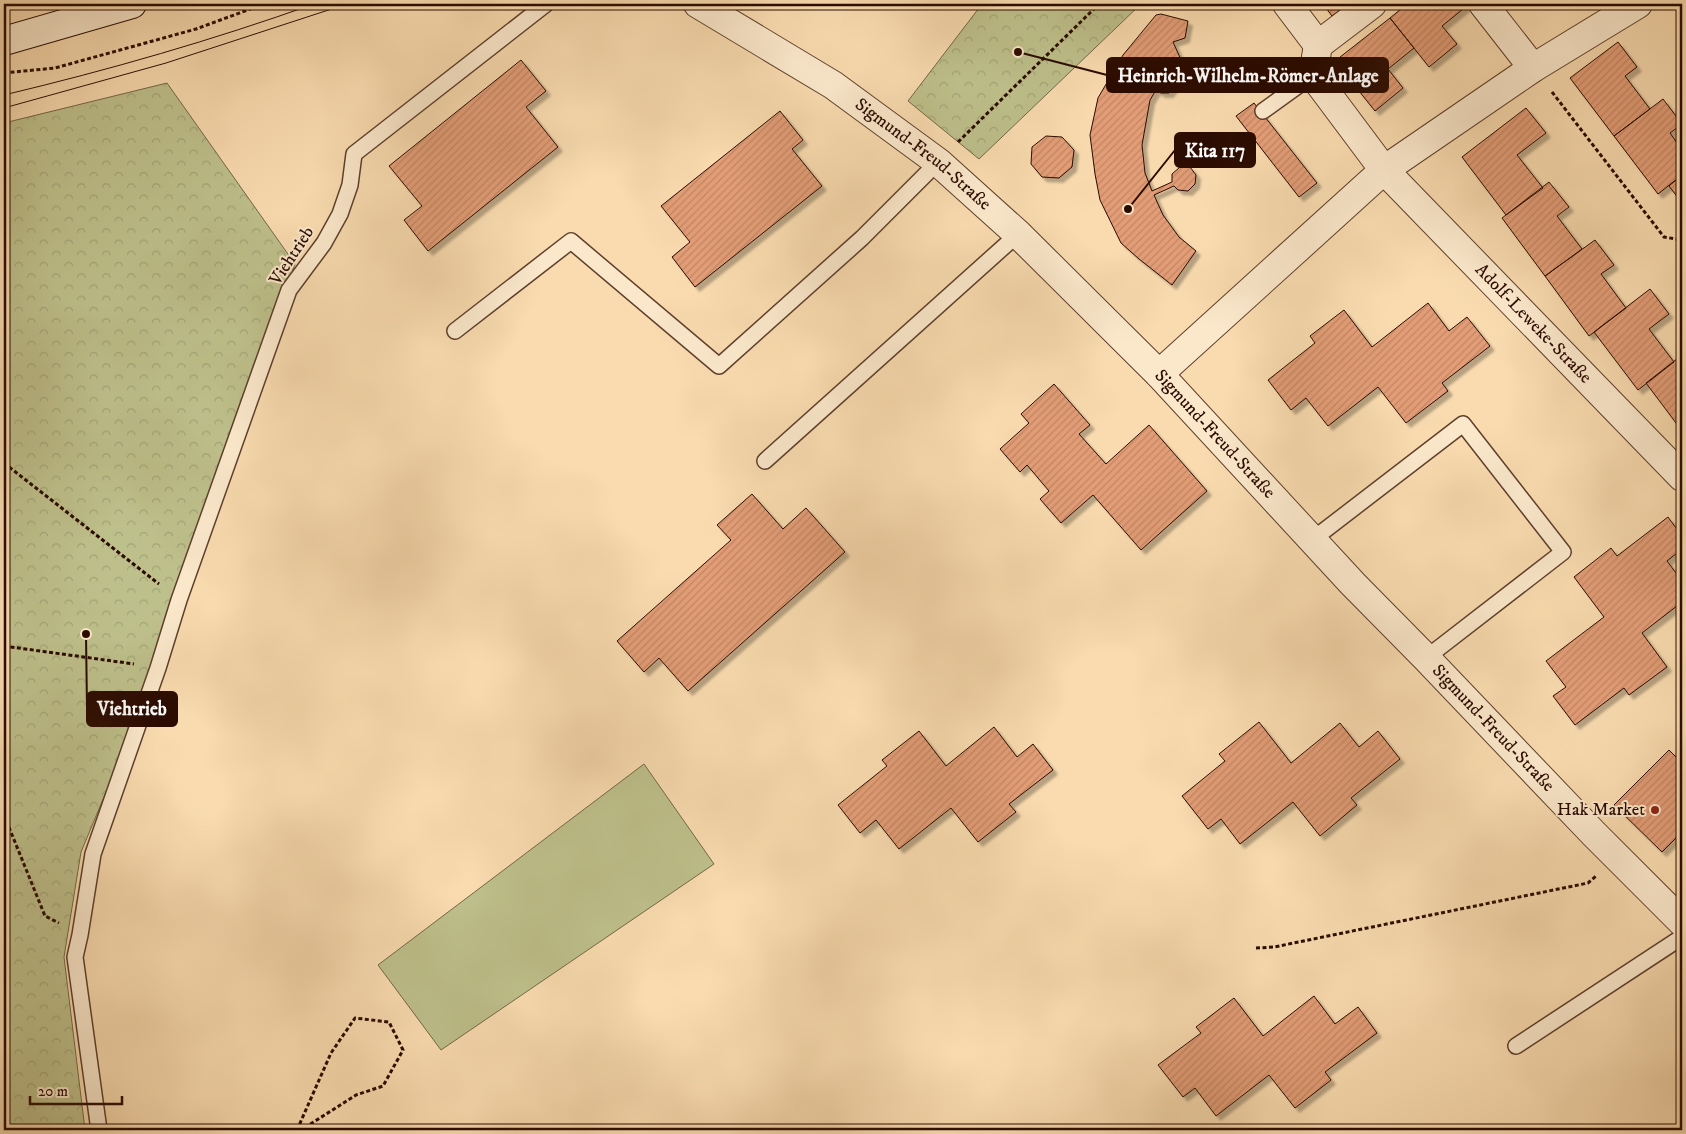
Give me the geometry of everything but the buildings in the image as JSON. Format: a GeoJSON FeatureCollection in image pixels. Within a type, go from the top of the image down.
{"type":"FeatureCollection","features":[{"type":"Feature","properties":{"kind":"street"},"geometry":{"type":"LineString","coordinates":[[4,41],[132,4]]}},
{"type":"Feature","properties":{"kind":"street","name":"Sigmund-Freud-Straße"},"geometry":{"type":"LineString","coordinates":[[698,4],[833,85],[938,162],[1018,234],[1159,374],[1353,584],[1594,834],[1682,922]]}},
{"type":"Feature","properties":{"kind":"street"},"geometry":{"type":"LineString","coordinates":[[1287,4],[1318,45]]}},
{"type":"Feature","properties":{"kind":"street"},"geometry":{"type":"LineString","coordinates":[[1313,75],[1318,45],[1372,4]]}},
{"type":"Feature","properties":{"kind":"street"},"geometry":{"type":"LineString","coordinates":[[1483,4],[1533,68]]}},
{"type":"Feature","properties":{"kind":"street"},"geometry":{"type":"LineString","coordinates":[[1159,374],[1384,170],[1533,68],[1638,4]]}},
{"type":"Feature","properties":{"kind":"street","name":"Adolf-Leweke-Straße"},"geometry":{"type":"LineString","coordinates":[[1313,75],[1384,170],[1682,477]]}},
{"type":"Feature","properties":{"kind":"lane","name":"Viehtrieb"},"geometry":{"type":"LineString","coordinates":[[98,1130],[75,957],[93,854],[158,668],[179,600],[289,290],[324,243],[340,214],[350,186],[354,154],[546,4]]}},
{"type":"Feature","properties":{"kind":"lane"},"geometry":{"type":"LineString","coordinates":[[1263,111],[1313,75]]}},
{"type":"Feature","properties":{"kind":"lane"},"geometry":{"type":"LineString","coordinates":[[455,331],[571,241],[719,366],[862,238],[938,162]]}},
{"type":"Feature","properties":{"kind":"lane"},"geometry":{"type":"LineString","coordinates":[[765,460],[1018,234]]}},
{"type":"Feature","properties":{"kind":"lane"},"geometry":{"type":"LineString","coordinates":[[1312,540],[1463,424],[1563,552],[1426,658]]}},
{"type":"Feature","properties":{"kind":"lane"},"geometry":{"type":"LineString","coordinates":[[1516,1046],[1682,937]]}},
{"type":"Feature","properties":{"kind":"path"},"geometry":{"type":"LineString","coordinates":[[4,73],[55,68],[196,29],[264,4]]}},
{"type":"Feature","properties":{"kind":"path"},"geometry":{"type":"LineString","coordinates":[[938,162],[1099,4]]}},
{"type":"Feature","properties":{"kind":"path"},"geometry":{"type":"LineString","coordinates":[[1533,68],[1664,237],[1682,240]]}},
{"type":"Feature","properties":{"kind":"path"},"geometry":{"type":"LineString","coordinates":[[4,463],[179,600]]}},
{"type":"Feature","properties":{"kind":"path"},"geometry":{"type":"LineString","coordinates":[[4,646],[158,668]]}},
{"type":"Feature","properties":{"kind":"path"},"geometry":{"type":"LineString","coordinates":[[4,815],[45,916],[80,935]]}},
{"type":"Feature","properties":{"kind":"path"},"geometry":{"type":"LineString","coordinates":[[1256,948],[1274,947],[1588,883],[1597,874],[1592,869]]}},
{"type":"Feature","properties":{"kind":"path"},"geometry":{"type":"LineString","coordinates":[[355,1018],[389,1022],[403,1050],[383,1086],[356,1095],[299,1130],[332,1053],[355,1018]]}},
{"type":"Feature","properties":{"kind":"green space"},"geometry":{"type":"Polygon","coordinates":[[[982,4],[1141,4],[979,159],[908,101],[982,4]]]}},
{"type":"Feature","properties":{"kind":"green space"},"geometry":{"type":"Polygon","coordinates":[[[167,83],[295,264],[179,600],[158,668],[81,852],[64,957],[85,1130],[4,1130],[4,123],[167,83]]]}},
{"type":"Feature","properties":{"kind":"green space"},"geometry":{"type":"Polygon","coordinates":[[[644,764],[714,864],[441,1050],[378,965],[644,764]]]}},
{"type":"Feature","properties":{"kind":"tram line"},"geometry":{"type":"LineString","coordinates":[[4,95],[160,54],[314,4]]}},
{"type":"Feature","properties":{"kind":"tram line"},"geometry":{"type":"LineString","coordinates":[[4,108],[166,63],[347,4]]}},
{"type":"Feature","properties":{"kind":"place","name":"Heinrich-Wilhelm-Römer-Anlage"},"geometry":{"type":"Point","coordinates":[1018,52]}},
{"type":"Feature","properties":{"kind":"place","name":"Kita 117"},"geometry":{"type":"Point","coordinates":[1128,209]}},
{"type":"Feature","properties":{"kind":"place","name":"Viehtrieb"},"geometry":{"type":"Point","coordinates":[86,634]}},
{"type":"Feature","properties":{"kind":"place","name":"Hak Market"},"geometry":{"type":"Point","coordinates":[1655,810]}}]}
